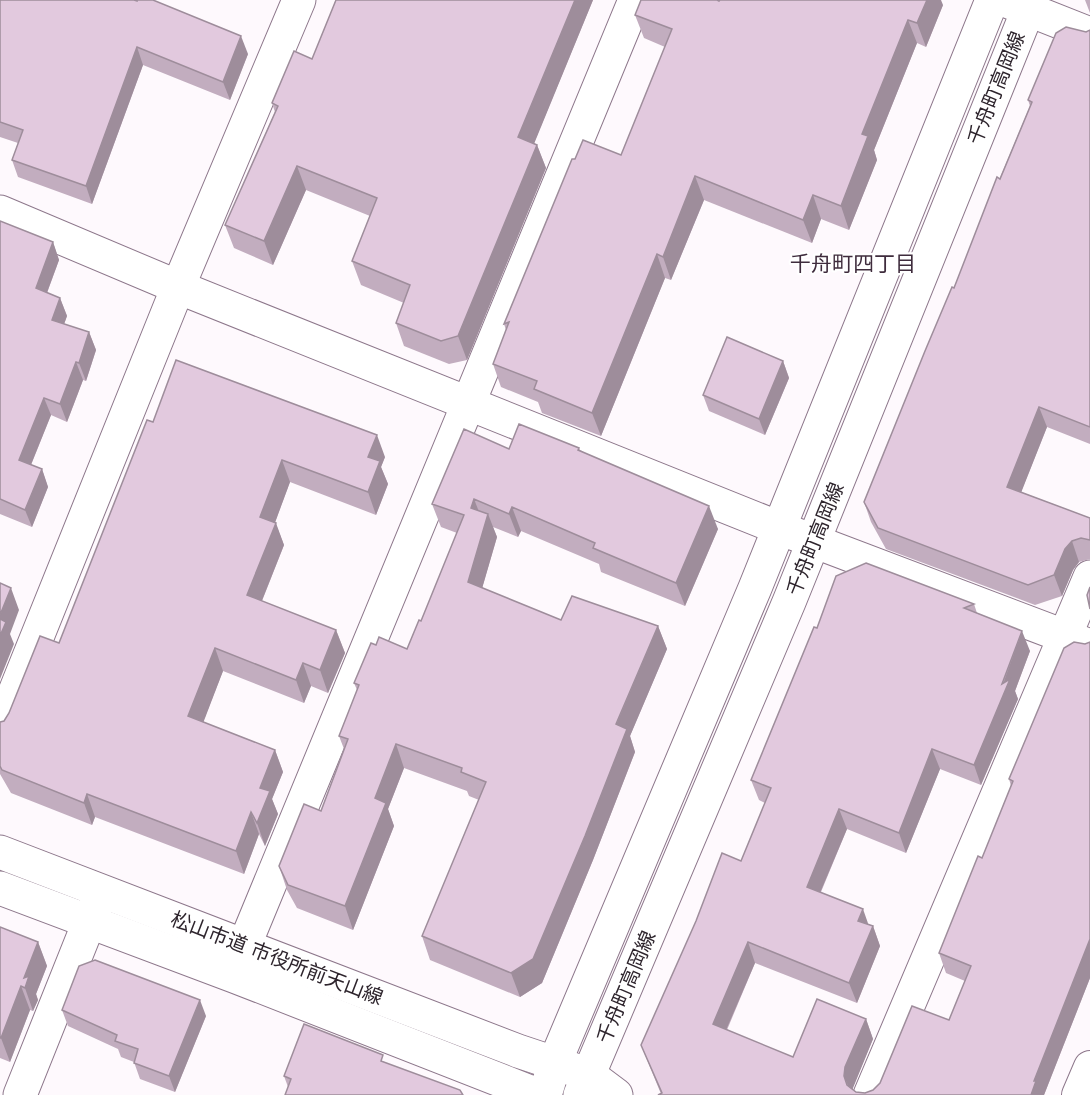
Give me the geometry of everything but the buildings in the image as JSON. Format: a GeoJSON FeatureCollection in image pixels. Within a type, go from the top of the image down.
{"type":"FeatureCollection","features":[{"type":"Feature","properties":{"kind":"street"},"geometry":{"type":"LineString","coordinates":[[0,729],[178,287],[299,0]]}},
{"type":"Feature","properties":{"kind":"street"},"geometry":{"type":"LineString","coordinates":[[234,976],[245,944],[635,0]]}},
{"type":"Feature","properties":{"kind":"street","name":"千舟町高岡線"},"geometry":{"type":"LineString","coordinates":[[545,1095],[555,1062],[779,528],[992,0]]}},
{"type":"Feature","properties":{"kind":"street"},"geometry":{"type":"LineString","coordinates":[[1022,3],[1090,34]]}},
{"type":"Feature","properties":{"kind":"street","name":"千舟町高岡線"},"geometry":{"type":"LineString","coordinates":[[584,1085],[814,541],[1022,3]]}},
{"type":"Feature","properties":{"kind":"street"},"geometry":{"type":"LineString","coordinates":[[0,212],[178,287],[779,528],[1078,641]]}},
{"type":"Feature","properties":{"kind":"street"},"geometry":{"type":"LineString","coordinates":[[870,1095],[1078,641],[1090,577]]}},
{"type":"Feature","properties":{"kind":"street","name":"松山市道 市役所前天山線"},"geometry":{"type":"LineString","coordinates":[[0,852],[245,944],[518,1051],[555,1062]]}},
{"type":"Feature","properties":{"kind":"street","name":"松山市道 市役所前天山線"},"geometry":{"type":"LineString","coordinates":[[0,888],[234,976],[538,1095]]}},
{"type":"Feature","properties":{"kind":"street"},"geometry":{"type":"LineString","coordinates":[[20,1095],[101,890]]}},
{"type":"Feature","properties":{"kind":"street"},"geometry":{"type":"LineString","coordinates":[[555,1062],[584,1085],[616,1095]]}},
{"type":"Feature","properties":{"kind":"street"},"geometry":{"type":"LineString","coordinates":[[1078,1095],[1090,1067]]}},
{"type":"Feature","properties":{"kind":"district","name":"千舟町四丁目"},"geometry":{"type":"Point","coordinates":[853,264]}}]}
